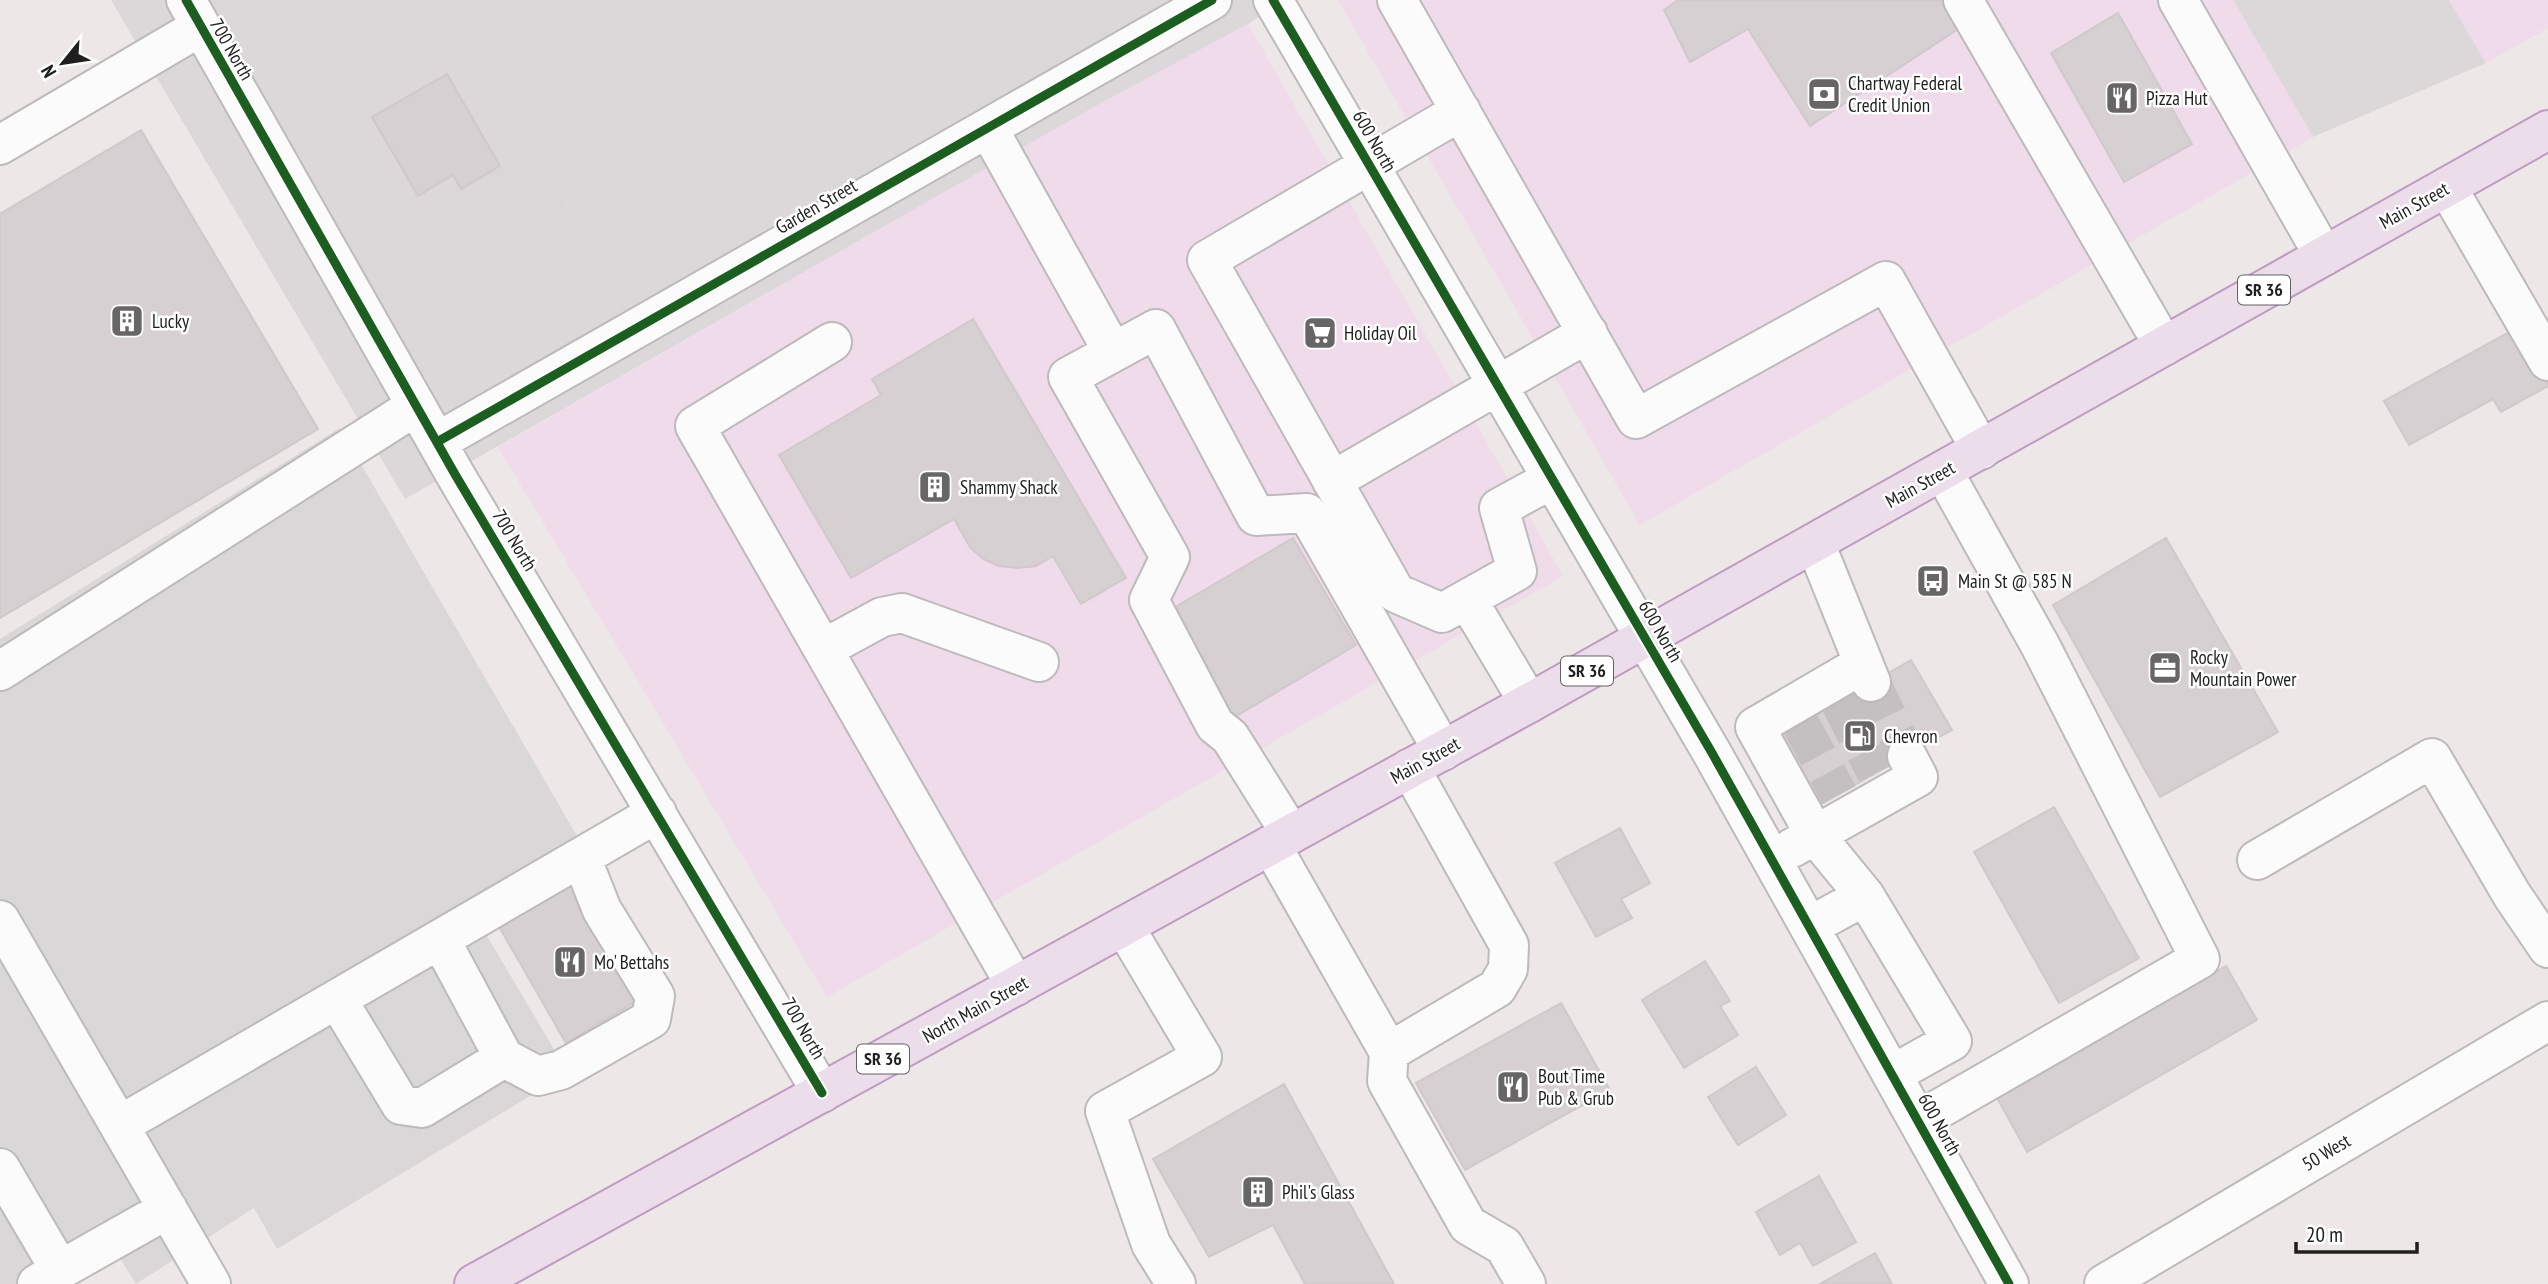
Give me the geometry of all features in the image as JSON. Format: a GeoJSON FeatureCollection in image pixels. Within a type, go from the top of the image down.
{"type":"FeatureCollection","features":[{"type":"Feature","properties":{"kind":"highway","name":"Main Street"},"geometry":{"type":"LineString","coordinates":[[1281,840],[1529,704],[2548,131]]}},
{"type":"Feature","properties":{"kind":"highway","name":"North Main Street"},"geometry":{"type":"LineString","coordinates":[[474,1284],[1281,840]]}},
{"type":"Feature","properties":{"kind":"street","name":"Garden Street"},"geometry":{"type":"LineString","coordinates":[[436,442],[1212,0]]}},
{"type":"Feature","properties":{"kind":"street","name":"600 North"},"geometry":{"type":"LineString","coordinates":[[1273,0],[1712,752],[2010,1284]]}},
{"type":"Feature","properties":{"kind":"street"},"geometry":{"type":"LineString","coordinates":[[1397,0],[1636,419],[1886,281],[1981,450]]}},
{"type":"Feature","properties":{"kind":"street"},"geometry":{"type":"LineString","coordinates":[[1963,0],[2164,346]]}},
{"type":"Feature","properties":{"kind":"street"},"geometry":{"type":"LineString","coordinates":[[2178,0],[2324,256]]}},
{"type":"Feature","properties":{"kind":"street"},"geometry":{"type":"LineString","coordinates":[[0,145],[192,14]]}},
{"type":"Feature","properties":{"kind":"street","name":"700 North"},"geometry":{"type":"LineString","coordinates":[[192,14],[436,442],[822,1093]]}},
{"type":"Feature","properties":{"kind":"street"},"geometry":{"type":"LineString","coordinates":[[1461,111],[1368,163],[1207,260],[1396,593],[1442,613],[1517,571],[1499,508],[1552,479]]}},
{"type":"Feature","properties":{"kind":"street"},"geometry":{"type":"LineString","coordinates":[[988,128],[1113,352]]}},
{"type":"Feature","properties":{"kind":"street"},"geometry":{"type":"LineString","coordinates":[[2447,187],[2548,361]]}},
{"type":"Feature","properties":{"kind":"street"},"geometry":{"type":"LineString","coordinates":[[1389,1052],[1497,988],[1508,969],[1508,945],[1427,760],[1307,513],[1256,516],[1156,328],[1068,377],[1170,557],[1149,600],[1215,726],[1230,737],[1389,1052],[1387,1081],[1468,1225],[1504,1246],[1526,1284]]}},
{"type":"Feature","properties":{"kind":"street"},"geometry":{"type":"LineString","coordinates":[[1332,481],[1588,333]]}},
{"type":"Feature","properties":{"kind":"street"},"geometry":{"type":"LineString","coordinates":[[832,342],[695,426],[1016,986]]}},
{"type":"Feature","properties":{"kind":"street"},"geometry":{"type":"LineString","coordinates":[[0,671],[416,406]]}},
{"type":"Feature","properties":{"kind":"street"},"geometry":{"type":"LineString","coordinates":[[1918,1121],[2200,959],[2040,645],[1943,471]]}},
{"type":"Feature","properties":{"kind":"street"},"geometry":{"type":"LineString","coordinates":[[1712,752],[1755,727],[1795,714],[1867,673],[1815,543]]}},
{"type":"Feature","properties":{"kind":"street"},"geometry":{"type":"LineString","coordinates":[[1467,599],[1529,704]]}},
{"type":"Feature","properties":{"kind":"street"},"geometry":{"type":"LineString","coordinates":[[823,649],[882,617],[902,613],[1039,662]]}},
{"type":"Feature","properties":{"kind":"street"},"geometry":{"type":"LineString","coordinates":[[1755,727],[1815,835],[1865,896],[1979,1085]]}},
{"type":"Feature","properties":{"kind":"street"},"geometry":{"type":"LineString","coordinates":[[2257,860],[2432,758],[2512,895],[2548,947]]}},
{"type":"Feature","properties":{"kind":"street"},"geometry":{"type":"LineString","coordinates":[[1772,858],[1815,835],[1845,805],[1891,774]]}},
{"type":"Feature","properties":{"kind":"street"},"geometry":{"type":"LineString","coordinates":[[120,1125],[657,813]]}},
{"type":"Feature","properties":{"kind":"street"},"geometry":{"type":"LineString","coordinates":[[440,939],[504,1058],[538,1076],[561,1070],[651,1019],[655,996],[602,910],[581,857]]}},
{"type":"Feature","properties":{"kind":"street"},"geometry":{"type":"LineString","coordinates":[[1810,926],[1865,896]]}},
{"type":"Feature","properties":{"kind":"street"},"geometry":{"type":"LineString","coordinates":[[0,920],[211,1284]]}},
{"type":"Feature","properties":{"kind":"street"},"geometry":{"type":"LineString","coordinates":[[1124,926],[1202,1057],[1105,1111],[1151,1244],[1176,1284]]}},
{"type":"Feature","properties":{"kind":"street"},"geometry":{"type":"LineString","coordinates":[[337,999],[401,1105],[422,1108],[504,1058]]}},
{"type":"Feature","properties":{"kind":"street","name":"50 West"},"geometry":{"type":"LineString","coordinates":[[2105,1284],[2548,1021]]}},
{"type":"Feature","properties":{"kind":"street"},"geometry":{"type":"LineString","coordinates":[[1893,1074],[1952,1041]]}},
{"type":"Feature","properties":{"kind":"street"},"geometry":{"type":"LineString","coordinates":[[0,1168],[48,1277],[168,1209]]}},
{"type":"Feature","properties":{"kind":"shaded area"},"geometry":{"type":"Polygon","coordinates":[[[111,0],[1285,0],[1248,24],[1087,111],[405,499],[111,0]]]}},
{"type":"Feature","properties":{"kind":"shaded area"},"geometry":{"type":"Polygon","coordinates":[[[315,0],[450,0],[475,41],[347,118],[285,18],[315,0]]]}},
{"type":"Feature","properties":{"kind":"shaded area"},"geometry":{"type":"Polygon","coordinates":[[[1338,0],[2233,0],[2313,137],[1640,525],[1338,0]]]}},
{"type":"Feature","properties":{"kind":"shaded area"},"geometry":{"type":"Polygon","coordinates":[[[2233,0],[2449,0],[2486,63],[2313,137],[2233,0]]]}},
{"type":"Feature","properties":{"kind":"shaded area"},"geometry":{"type":"Polygon","coordinates":[[[2449,0],[2548,0],[2548,28],[2486,63],[2449,0]]]}},
{"type":"Feature","properties":{"kind":"shaded area"},"geometry":{"type":"Polygon","coordinates":[[[1248,24],[1563,576],[827,997],[498,447],[1087,111],[1248,24]]]}},
{"type":"Feature","properties":{"kind":"shaded area"},"geometry":{"type":"Polygon","coordinates":[[[533,149],[601,267],[462,347],[394,229],[533,149]]]}},
{"type":"Feature","properties":{"kind":"shaded area"},"geometry":{"type":"Polygon","coordinates":[[[340,428],[577,836],[467,902],[568,1073],[277,1249],[254,1208],[136,1284],[118,1255],[70,1284],[0,1284],[0,639],[340,428]]]}},
{"type":"Feature","properties":{"kind":"building","name":"Chartway Federal Credit Union"},"geometry":{"type":"Polygon","coordinates":[[[1678,0],[1947,0],[1963,26],[1810,126],[1748,29],[1690,62],[1664,10],[1678,0]]]}},
{"type":"Feature","properties":{"kind":"building","name":"Pizza Hut"},"geometry":{"type":"Polygon","coordinates":[[[2118,13],[2192,144],[2124,182],[2051,53],[2118,13]]]}},
{"type":"Feature","properties":{"kind":"building"},"geometry":{"type":"Polygon","coordinates":[[[447,74],[500,166],[461,189],[453,175],[418,196],[372,117],[447,74]]]}},
{"type":"Feature","properties":{"kind":"building","name":"Lucky"},"geometry":{"type":"Polygon","coordinates":[[[141,130],[318,429],[0,618],[0,214],[141,130]]]}},
{"type":"Feature","properties":{"kind":"building","name":"Shammy Shack"},"geometry":{"type":"Polygon","coordinates":[[[973,319],[1126,578],[1081,604],[1053,556],[1036,566],[999,566],[983,559],[970,547],[954,519],[851,578],[779,455],[881,395],[872,379],[973,319]]]}},
{"type":"Feature","properties":{"kind":"building"},"geometry":{"type":"Polygon","coordinates":[[[2520,326],[2548,377],[2548,386],[2501,412],[2493,399],[2409,445],[2384,401],[2520,326]]]}},
{"type":"Feature","properties":{"kind":"building"},"geometry":{"type":"Polygon","coordinates":[[[1293,538],[1356,645],[1228,721],[1165,613],[1293,538]]]}},
{"type":"Feature","properties":{"kind":"building","name":"Rocky Mountain Power"},"geometry":{"type":"Polygon","coordinates":[[[2166,538],[2278,732],[2160,797],[2053,605],[2166,538]]]}},
{"type":"Feature","properties":{"kind":"building","name":"Chevron"},"geometry":{"type":"Polygon","coordinates":[[[1911,660],[1952,730],[1809,811],[1769,741],[1911,660]]]}},
{"type":"Feature","properties":{"kind":"building"},"geometry":{"type":"Polygon","coordinates":[[[2054,807],[2139,958],[2059,1003],[1974,852],[2054,807]]]}},
{"type":"Feature","properties":{"kind":"building"},"geometry":{"type":"Polygon","coordinates":[[[1620,828],[1650,883],[1621,899],[1632,918],[1596,937],[1555,863],[1620,828]]]}},
{"type":"Feature","properties":{"kind":"building","name":"Mo' Bettahs"},"geometry":{"type":"Polygon","coordinates":[[[574,880],[642,998],[566,1043],[498,925],[574,880]]]}},
{"type":"Feature","properties":{"kind":"building"},"geometry":{"type":"Polygon","coordinates":[[[1705,961],[1730,1001],[1720,1006],[1738,1035],[1684,1068],[1642,1000],[1705,961]]]}},
{"type":"Feature","properties":{"kind":"building"},"geometry":{"type":"Polygon","coordinates":[[[2226,966],[2257,1020],[2027,1152],[1996,1096],[2226,966]]]}},
{"type":"Feature","properties":{"kind":"building","name":"Bout Time Pub & Grub"},"geometry":{"type":"Polygon","coordinates":[[[1561,1003],[1610,1090],[1465,1170],[1416,1083],[1561,1003]]]}},
{"type":"Feature","properties":{"kind":"building"},"geometry":{"type":"Polygon","coordinates":[[[1756,1067],[1786,1115],[1738,1145],[1708,1097],[1756,1067]]]}},
{"type":"Feature","properties":{"kind":"building","name":"Phil's Glass"},"geometry":{"type":"Polygon","coordinates":[[[1284,1084],[1394,1284],[1305,1284],[1273,1225],[1209,1257],[1153,1159],[1284,1084]]]}},
{"type":"Feature","properties":{"kind":"building"},"geometry":{"type":"Polygon","coordinates":[[[1819,1176],[1856,1242],[1813,1266],[1800,1243],[1780,1255],[1756,1212],[1819,1176]]]}},
{"type":"Feature","properties":{"kind":"building"},"geometry":{"type":"Polygon","coordinates":[[[1875,1253],[1892,1284],[1820,1284],[1875,1253]]]}},
{"type":"Feature","properties":{"kind":"tunnel"},"geometry":{"type":"LineString","coordinates":[[1871,682],[1907,756]]}},
{"type":"Feature","properties":{"kind":"tunnel"},"geometry":{"type":"LineString","coordinates":[[1839,701],[1876,773]]}},
{"type":"Feature","properties":{"kind":"tunnel"},"geometry":{"type":"LineString","coordinates":[[1800,723],[1839,795]]}},
{"type":"Feature","properties":{"kind":"cycle path"},"geometry":{"type":"LineString","coordinates":[[186,0],[456,476],[822,1093]]}},
{"type":"Feature","properties":{"kind":"cycle path"},"geometry":{"type":"LineString","coordinates":[[437,442],[1212,0]]}},
{"type":"Feature","properties":{"kind":"cycle path"},"geometry":{"type":"LineString","coordinates":[[1273,0],[1712,753],[2009,1284]]}},
{"type":"Feature","properties":{"kind":"place","name":"Chartway Federal Credit Union"},"geometry":{"type":"Point","coordinates":[1824,94]}},
{"type":"Feature","properties":{"kind":"place","name":"Pizza Hut"},"geometry":{"type":"Point","coordinates":[2122,98]}},
{"type":"Feature","properties":{"kind":"place","name":"Lucky"},"geometry":{"type":"Point","coordinates":[127,321]}},
{"type":"Feature","properties":{"kind":"place","name":"Holiday Oil"},"geometry":{"type":"Point","coordinates":[1320,333]}},
{"type":"Feature","properties":{"kind":"place","name":"Shammy Shack"},"geometry":{"type":"Point","coordinates":[935,487]}},
{"type":"Feature","properties":{"kind":"place","name":"Main St @ 585 N"},"geometry":{"type":"Point","coordinates":[1933,581]}},
{"type":"Feature","properties":{"kind":"place","name":"Rocky Mountain Power"},"geometry":{"type":"Point","coordinates":[2165,668]}},
{"type":"Feature","properties":{"kind":"place","name":"Chevron"},"geometry":{"type":"Point","coordinates":[1860,736]}},
{"type":"Feature","properties":{"kind":"place","name":"Mo' Bettahs"},"geometry":{"type":"Point","coordinates":[570,962]}},
{"type":"Feature","properties":{"kind":"place","name":"Bout Time Pub & Grub"},"geometry":{"type":"Point","coordinates":[1513,1087]}},
{"type":"Feature","properties":{"kind":"place","name":"Phil's Glass"},"geometry":{"type":"Point","coordinates":[1258,1192]}}]}
